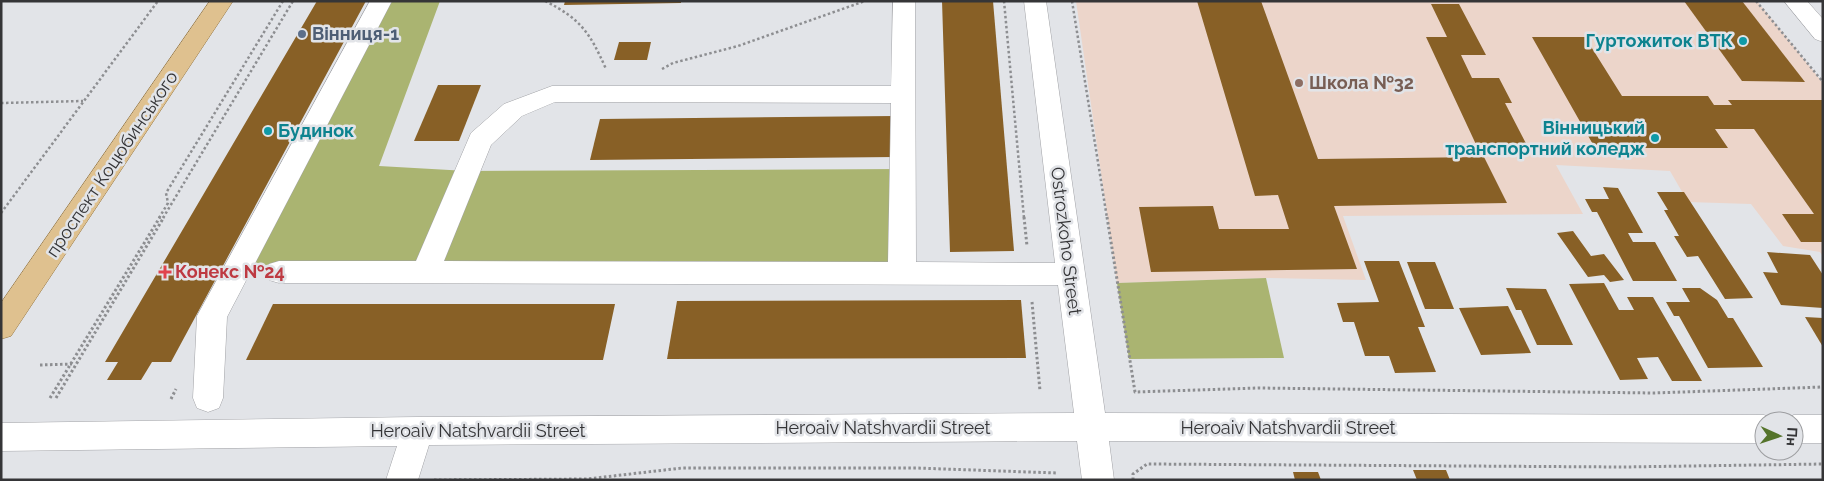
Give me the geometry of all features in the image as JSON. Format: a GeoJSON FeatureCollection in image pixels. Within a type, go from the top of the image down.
{"type":"FeatureCollection","features":[{"type":"Feature","properties":{"kind":"main road","name":"проспект Коцюбинського"},"geometry":{"type":"LineString","coordinates":[[1,327],[222,1]]}},
{"type":"Feature","properties":{"kind":"street"},"geometry":{"type":"LineString","coordinates":[[208,398],[212,316],[381,1]]}},
{"type":"Feature","properties":{"kind":"street"},"geometry":{"type":"LineString","coordinates":[[902,273],[904,1]]}},
{"type":"Feature","properties":{"kind":"street","name":"Ostrozkoho Street"},"geometry":{"type":"LineString","coordinates":[[1035,1],[1098,480]]}},
{"type":"Feature","properties":{"kind":"street"},"geometry":{"type":"LineString","coordinates":[[1795,1],[1823,34]]}},
{"type":"Feature","properties":{"kind":"street"},"geometry":{"type":"LineString","coordinates":[[425,273],[480,140],[514,110],[552,94],[903,95]]}},
{"type":"Feature","properties":{"kind":"street"},"geometry":{"type":"LineString","coordinates":[[279,272],[1071,274]]}},
{"type":"Feature","properties":{"kind":"street","name":"Heroaiv Natshvardii Street"},"geometry":{"type":"LineString","coordinates":[[1,437],[417,431],[1091,428],[1754,429]]}},
{"type":"Feature","properties":{"kind":"street"},"geometry":{"type":"LineString","coordinates":[[1804,429],[1823,429]]}},
{"type":"Feature","properties":{"kind":"street"},"geometry":{"type":"LineString","coordinates":[[402,480],[417,431]]}},
{"type":"Feature","properties":{"kind":"path"},"geometry":{"type":"LineString","coordinates":[[1,213],[158,1]]}},
{"type":"Feature","properties":{"kind":"path"},"geometry":{"type":"LineString","coordinates":[[56,398],[73,364],[168,203],[166,194],[284,1]]}},
{"type":"Feature","properties":{"kind":"path"},"geometry":{"type":"LineString","coordinates":[[50,398],[73,364],[294,1]]}},
{"type":"Feature","properties":{"kind":"path"},"geometry":{"type":"LineString","coordinates":[[545,1],[565,11],[591,36],[617,94],[673,63],[738,46],[865,1]]}},
{"type":"Feature","properties":{"kind":"path"},"geometry":{"type":"LineString","coordinates":[[1004,1],[1040,391]]}},
{"type":"Feature","properties":{"kind":"path"},"geometry":{"type":"LineString","coordinates":[[1072,1],[1135,392],[1259,388],[1654,393],[1823,387]]}},
{"type":"Feature","properties":{"kind":"path"},"geometry":{"type":"LineString","coordinates":[[1756,1],[1823,82]]}},
{"type":"Feature","properties":{"kind":"path"},"geometry":{"type":"LineString","coordinates":[[1,103],[84,101]]}},
{"type":"Feature","properties":{"kind":"path"},"geometry":{"type":"LineString","coordinates":[[40,365],[73,364]]}},
{"type":"Feature","properties":{"kind":"path"},"geometry":{"type":"LineString","coordinates":[[1133,480],[1133,474],[1147,464],[1623,467],[1823,464]]}},
{"type":"Feature","properties":{"kind":"path"},"geometry":{"type":"LineString","coordinates":[[424,480],[587,479],[682,468],[916,468],[1058,473]]}},
{"type":"Feature","properties":{"kind":"shaded area","name":"Школа №32"},"geometry":{"type":"Polygon","coordinates":[[[1076,1],[1757,1],[1823,83],[1823,257],[1820,252],[1783,246],[1751,204],[1688,202],[1670,171],[1556,165],[1583,214],[1343,216],[1366,280],[1266,278],[1117,283],[1076,1]]]}},
{"type":"Feature","properties":{"kind":"green space"},"geometry":{"type":"Polygon","coordinates":[[[381,1],[440,1],[379,166],[467,171],[903,169],[902,267],[238,268],[381,1]]]}},
{"type":"Feature","properties":{"kind":"green space"},"geometry":{"type":"Polygon","coordinates":[[[1266,278],[1284,358],[1129,359],[1117,283],[1266,278]]]}},
{"type":"Feature","properties":{"kind":"building","name":"Будинок"},"geometry":{"type":"Polygon","coordinates":[[[317,1],[366,1],[171,362],[152,362],[141,380],[107,380],[118,362],[105,362],[317,1]]]}},
{"type":"Feature","properties":{"kind":"building"},"geometry":{"type":"Polygon","coordinates":[[[565,1],[681,1],[681,3],[564,5],[565,1]]]}},
{"type":"Feature","properties":{"kind":"building"},"geometry":{"type":"Polygon","coordinates":[[[942,1],[993,1],[1014,251],[950,252],[942,1]]]}},
{"type":"Feature","properties":{"kind":"building"},"geometry":{"type":"Polygon","coordinates":[[[1197,1],[1261,1],[1318,159],[1484,157],[1507,203],[1334,206],[1357,269],[1151,272],[1139,207],[1213,206],[1219,229],[1289,229],[1278,195],[1255,196],[1197,1]]]}},
{"type":"Feature","properties":{"kind":"building","name":"Гуртожиток ВТК"},"geometry":{"type":"Polygon","coordinates":[[[1684,1],[1742,1],[1805,82],[1742,81],[1684,1]]]}},
{"type":"Feature","properties":{"kind":"building"},"geometry":{"type":"Polygon","coordinates":[[[1431,4],[1459,4],[1486,55],[1461,55],[1472,78],[1499,78],[1512,103],[1505,103],[1531,153],[1480,153],[1426,37],[1447,37],[1431,4]]]}},
{"type":"Feature","properties":{"kind":"building","name":"Вінницький транспортний коледж"},"geometry":{"type":"Polygon","coordinates":[[[1532,37],[1585,37],[1622,96],[1708,96],[1714,105],[1732,105],[1728,100],[1822,100],[1823,242],[1801,242],[1782,214],[1814,214],[1754,129],[1715,129],[1728,148],[1595,148],[1532,37]]]}},
{"type":"Feature","properties":{"kind":"building"},"geometry":{"type":"Polygon","coordinates":[[[619,42],[651,42],[647,60],[614,60],[619,42]]]}},
{"type":"Feature","properties":{"kind":"building"},"geometry":{"type":"Polygon","coordinates":[[[438,85],[481,85],[459,141],[414,141],[438,85]]]}},
{"type":"Feature","properties":{"kind":"building"},"geometry":{"type":"Polygon","coordinates":[[[895,116],[895,157],[590,160],[600,119],[895,116]]]}},
{"type":"Feature","properties":{"kind":"building"},"geometry":{"type":"Polygon","coordinates":[[[1603,187],[1618,188],[1643,233],[1628,233],[1633,242],[1655,242],[1677,281],[1633,281],[1597,212],[1592,212],[1585,199],[1609,199],[1603,187]]]}},
{"type":"Feature","properties":{"kind":"building"},"geometry":{"type":"Polygon","coordinates":[[[1657,192],[1684,192],[1753,298],[1725,299],[1698,256],[1687,257],[1674,236],[1679,236],[1664,210],[1668,210],[1657,192]]]}},
{"type":"Feature","properties":{"kind":"building"},"geometry":{"type":"Polygon","coordinates":[[[1573,231],[1591,256],[1604,254],[1624,280],[1610,282],[1604,275],[1588,277],[1557,233],[1573,231]]]}},
{"type":"Feature","properties":{"kind":"building"},"geometry":{"type":"Polygon","coordinates":[[[1767,252],[1810,255],[1823,275],[1823,308],[1781,305],[1763,272],[1778,273],[1767,252]]]}},
{"type":"Feature","properties":{"kind":"building"},"geometry":{"type":"Polygon","coordinates":[[[1364,261],[1399,261],[1425,327],[1418,327],[1436,372],[1395,373],[1389,356],[1365,356],[1354,322],[1343,322],[1337,303],[1379,302],[1364,261]]]}},
{"type":"Feature","properties":{"kind":"building"},"geometry":{"type":"Polygon","coordinates":[[[1407,262],[1435,262],[1454,309],[1425,309],[1407,262]]]}},
{"type":"Feature","properties":{"kind":"building"},"geometry":{"type":"Polygon","coordinates":[[[1604,283],[1619,310],[1634,310],[1627,297],[1653,297],[1702,381],[1672,381],[1658,357],[1637,358],[1648,379],[1620,380],[1569,284],[1604,283]]]}},
{"type":"Feature","properties":{"kind":"building"},"geometry":{"type":"Polygon","coordinates":[[[1506,288],[1546,289],[1573,345],[1537,345],[1521,310],[1516,310],[1506,288]]]}},
{"type":"Feature","properties":{"kind":"building"},"geometry":{"type":"Polygon","coordinates":[[[1682,288],[1700,288],[1717,300],[1728,318],[1733,318],[1763,367],[1708,368],[1679,316],[1674,316],[1666,302],[1690,302],[1682,288]]]}},
{"type":"Feature","properties":{"kind":"building"},"geometry":{"type":"Polygon","coordinates":[[[1021,300],[1026,358],[667,359],[677,301],[1021,300]]]}},
{"type":"Feature","properties":{"kind":"building"},"geometry":{"type":"Polygon","coordinates":[[[273,304],[615,304],[603,360],[246,360],[273,304]]]}},
{"type":"Feature","properties":{"kind":"building"},"geometry":{"type":"Polygon","coordinates":[[[1508,306],[1531,353],[1481,355],[1459,308],[1508,306]]]}},
{"type":"Feature","properties":{"kind":"building"},"geometry":{"type":"Polygon","coordinates":[[[1805,317],[1823,318],[1823,347],[1805,317]]]}},
{"type":"Feature","properties":{"kind":"building"},"geometry":{"type":"Polygon","coordinates":[[[1413,470],[1446,470],[1450,480],[1417,480],[1413,470]]]}},
{"type":"Feature","properties":{"kind":"building"},"geometry":{"type":"Polygon","coordinates":[[[1293,472],[1318,472],[1321,480],[1295,480],[1293,472]]]}},
{"type":"Feature","properties":{"kind":"place","name":"Вінниця-1"},"geometry":{"type":"Point","coordinates":[302,34]}},
{"type":"Feature","properties":{"kind":"place","name":"Гуртожиток ВТК"},"geometry":{"type":"Point","coordinates":[1743,41]}},
{"type":"Feature","properties":{"kind":"place","name":"Школа №32"},"geometry":{"type":"Point","coordinates":[1299,83]}},
{"type":"Feature","properties":{"kind":"place","name":"Будинок"},"geometry":{"type":"Point","coordinates":[268,131]}},
{"type":"Feature","properties":{"kind":"place","name":"Вінницький транспортний коледж"},"geometry":{"type":"Point","coordinates":[1655,138]}},
{"type":"Feature","properties":{"kind":"place","name":"Конекс №24"},"geometry":{"type":"Point","coordinates":[165,272]}}]}
